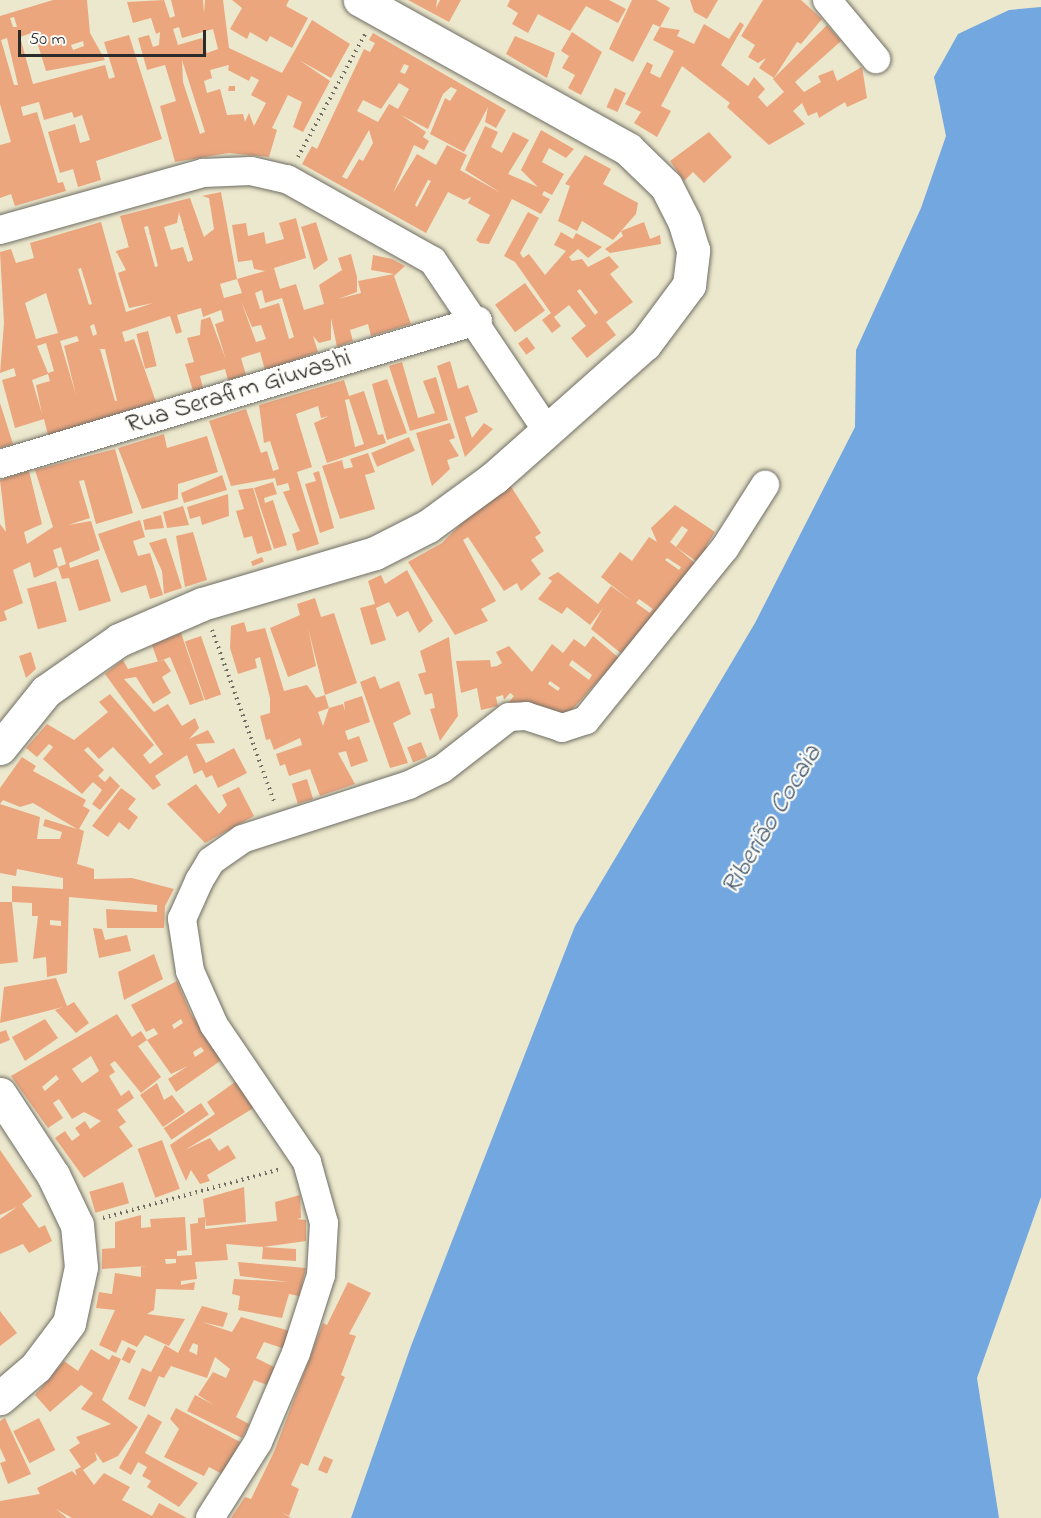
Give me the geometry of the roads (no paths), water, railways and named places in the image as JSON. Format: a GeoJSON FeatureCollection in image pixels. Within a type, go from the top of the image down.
{"type":"FeatureCollection","features":[{"type":"Feature","properties":{"kind":"main road"},"geometry":{"type":"LineString","coordinates":[[0,747],[46,691],[119,640],[202,604],[375,553],[428,526],[495,477],[546,429],[645,344],[689,285],[693,250],[684,221],[666,186],[628,148],[369,5]]}},
{"type":"Feature","properties":{"kind":"main road"},"geometry":{"type":"LineString","coordinates":[[0,1094],[54,1175],[77,1226],[81,1268],[69,1323],[36,1367],[0,1398]]}},
{"type":"Feature","properties":{"kind":"street"},"geometry":{"type":"LineString","coordinates":[[827,0],[876,59]]}},
{"type":"Feature","properties":{"kind":"street"},"geometry":{"type":"LineString","coordinates":[[0,230],[203,173],[251,171],[287,179],[433,261],[478,321],[546,429]]}},
{"type":"Feature","properties":{"kind":"street","name":"Rua Serafim Giuvashi"},"geometry":{"type":"LineString","coordinates":[[0,464],[478,321]]}},
{"type":"Feature","properties":{"kind":"street"},"geometry":{"type":"LineString","coordinates":[[210,1518],[258,1442],[321,1275],[324,1223],[307,1162],[214,1026],[190,971],[182,920],[211,861],[242,839],[282,824],[408,785],[442,769],[509,717],[526,716],[562,728],[586,720],[725,548],[765,485]]}},
{"type":"Feature","properties":{"kind":"water","name":"Riberião Cocaia"},"geometry":{"type":"Polygon","coordinates":[[[1041,7],[1041,1197],[977,1378],[999,1518],[351,1518],[411,1346],[575,926],[755,623],[855,427],[856,350],[921,208],[946,136],[934,77],[958,34],[1009,10],[1041,7]]]}}]}
